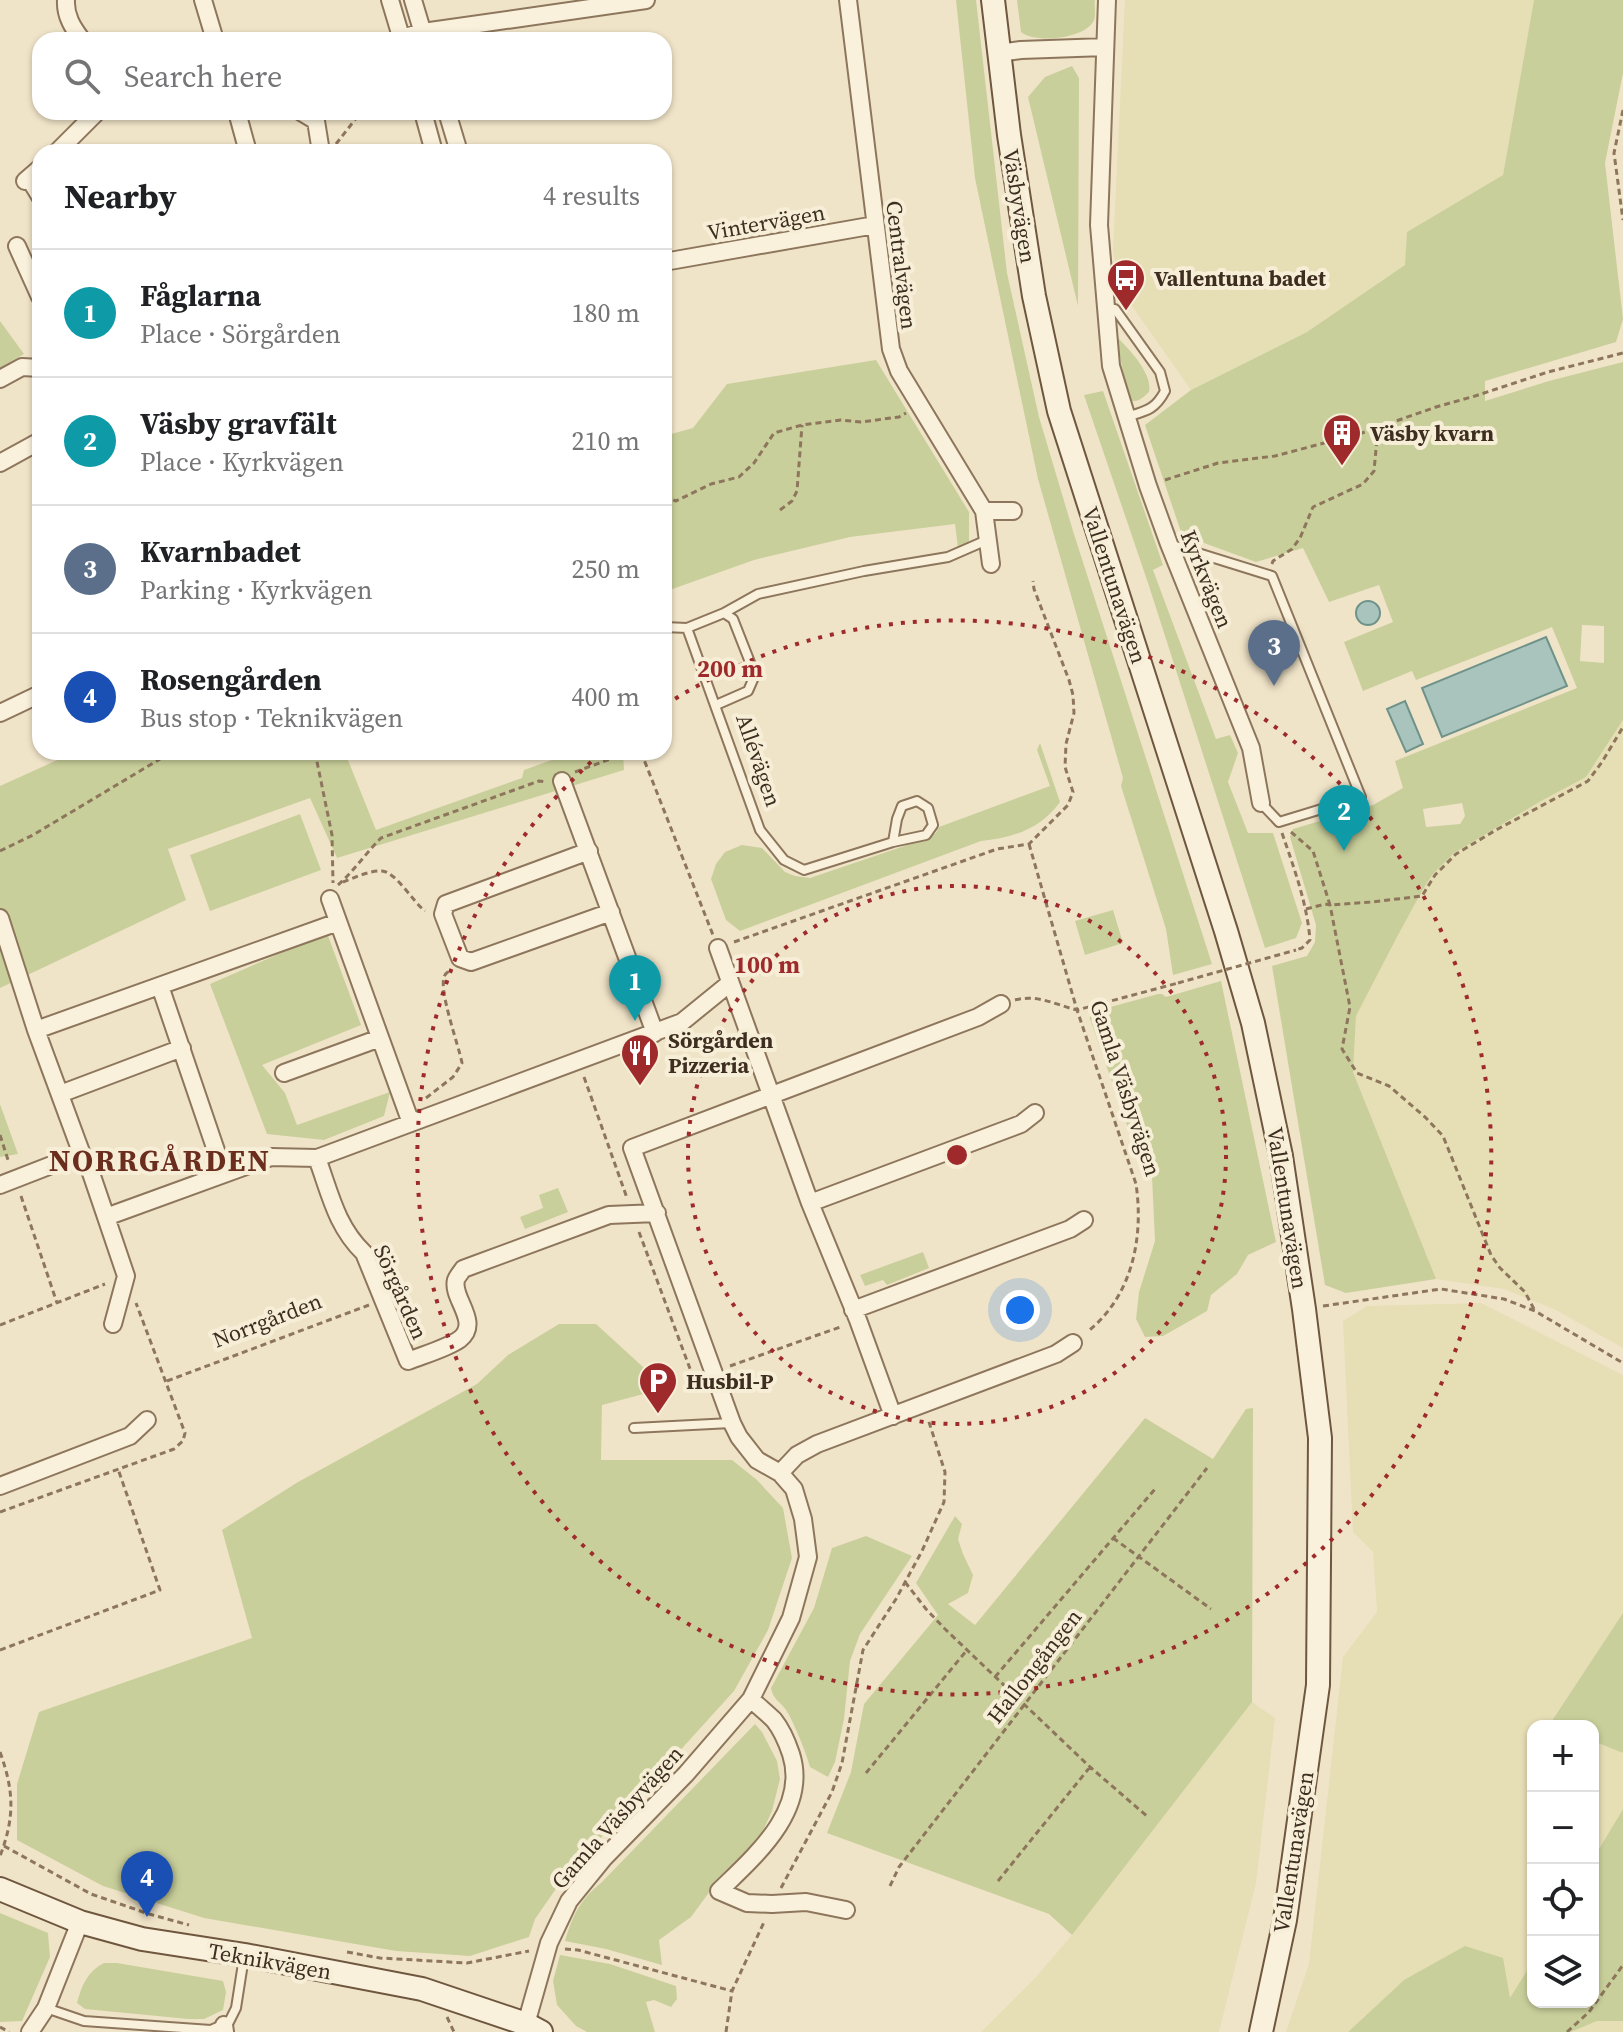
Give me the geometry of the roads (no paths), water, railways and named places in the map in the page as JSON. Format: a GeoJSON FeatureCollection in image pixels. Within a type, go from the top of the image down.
{"type":"FeatureCollection","features":[{"type":"Feature","properties":{"kind":"main road","name":"Väsbyvägen"},"geometry":{"type":"LineString","coordinates":[[993,0],[1034,296],[1059,411]]}},
{"type":"Feature","properties":{"kind":"main road","name":"Vallentunavägen"},"geometry":{"type":"LineString","coordinates":[[1059,411],[1253,1023],[1281,1156],[1304,1309],[1320,1438],[1318,1685],[1285,1920],[1261,2032]]}},
{"type":"Feature","properties":{"kind":"main road","name":"Teknikvägen"},"geometry":{"type":"LineString","coordinates":[[0,1889],[80,1922],[142,1939],[422,1989],[534,2028]]}},
{"type":"Feature","properties":{"kind":"street"},"geometry":{"type":"LineString","coordinates":[[66,0],[66,10],[76,32]]}},
{"type":"Feature","properties":{"kind":"street"},"geometry":{"type":"LineString","coordinates":[[203,0],[213,32]]}},
{"type":"Feature","properties":{"kind":"street"},"geometry":{"type":"LineString","coordinates":[[390,0],[400,32]]}},
{"type":"Feature","properties":{"kind":"street"},"geometry":{"type":"LineString","coordinates":[[413,0],[423,32]]}},
{"type":"Feature","properties":{"kind":"street"},"geometry":{"type":"LineString","coordinates":[[449,32],[646,0]]}},
{"type":"Feature","properties":{"kind":"street","name":"Centralvägen"},"geometry":{"type":"LineString","coordinates":[[848,0],[891,349],[899,371],[984,511],[991,564]]}},
{"type":"Feature","properties":{"kind":"street","name":"Kyrkvägen"},"geometry":{"type":"LineString","coordinates":[[1107,0],[1099,225],[1111,366],[1169,544],[1251,748],[1261,803]]}},
{"type":"Feature","properties":{"kind":"street"},"geometry":{"type":"LineString","coordinates":[[999,53],[1105,47]]}},
{"type":"Feature","properties":{"kind":"street"},"geometry":{"type":"LineString","coordinates":[[66,144],[91,120]]}},
{"type":"Feature","properties":{"kind":"street"},"geometry":{"type":"LineString","coordinates":[[239,120],[246,144]]}},
{"type":"Feature","properties":{"kind":"street"},"geometry":{"type":"LineString","coordinates":[[314,120],[320,144]]}},
{"type":"Feature","properties":{"kind":"street"},"geometry":{"type":"LineString","coordinates":[[425,120],[432,144]]}},
{"type":"Feature","properties":{"kind":"street"},"geometry":{"type":"LineString","coordinates":[[449,120],[457,144]]}},
{"type":"Feature","properties":{"kind":"street"},"geometry":{"type":"LineString","coordinates":[[25,181],[32,175]]}},
{"type":"Feature","properties":{"kind":"street","name":"Vintervägen"},"geometry":{"type":"LineString","coordinates":[[672,261],[875,225]]}},
{"type":"Feature","properties":{"kind":"street"},"geometry":{"type":"LineString","coordinates":[[17,246],[32,279]]}},
{"type":"Feature","properties":{"kind":"street"},"geometry":{"type":"LineString","coordinates":[[0,379],[22,367],[32,368]]}},
{"type":"Feature","properties":{"kind":"street"},"geometry":{"type":"LineString","coordinates":[[0,463],[32,445]]}},
{"type":"Feature","properties":{"kind":"street"},"geometry":{"type":"LineString","coordinates":[[984,511],[1013,511]]}},
{"type":"Feature","properties":{"kind":"street"},"geometry":{"type":"LineString","coordinates":[[0,713],[32,698]]}},
{"type":"Feature","properties":{"kind":"street"},"geometry":{"type":"LineString","coordinates":[[562,781],[655,1033]]}},
{"type":"Feature","properties":{"kind":"street"},"geometry":{"type":"LineString","coordinates":[[589,851],[446,904],[443,914],[460,958],[471,962],[611,912]]}},
{"type":"Feature","properties":{"kind":"street"},"geometry":{"type":"LineString","coordinates":[[332,894],[338,922],[409,1118]]}},
{"type":"Feature","properties":{"kind":"street"},"geometry":{"type":"LineString","coordinates":[[0,918],[36,1030],[91,1173],[126,1276],[113,1324]]}},
{"type":"Feature","properties":{"kind":"street"},"geometry":{"type":"LineString","coordinates":[[36,1030],[338,922]]}},
{"type":"Feature","properties":{"kind":"street"},"geometry":{"type":"LineString","coordinates":[[718,948],[810,1203],[893,1416]]}},
{"type":"Feature","properties":{"kind":"street"},"geometry":{"type":"LineString","coordinates":[[106,1217],[271,1157],[317,1158],[409,1118],[655,1033],[682,1022],[730,983]]}},
{"type":"Feature","properties":{"kind":"street"},"geometry":{"type":"LineString","coordinates":[[160,986],[224,1174]]}},
{"type":"Feature","properties":{"kind":"street"},"geometry":{"type":"LineString","coordinates":[[771,1094],[978,1017],[1001,1004]]}},
{"type":"Feature","properties":{"kind":"street"},"geometry":{"type":"LineString","coordinates":[[284,1073],[380,1038]]}},
{"type":"Feature","properties":{"kind":"street"},"geometry":{"type":"LineString","coordinates":[[60,1094],[182,1048]]}},
{"type":"Feature","properties":{"kind":"street","name":"Gamla Väsbyvägen"},"geometry":{"type":"LineString","coordinates":[[534,2028],[549,1943],[569,1901],[604,1858],[686,1774],[751,1699],[791,1618],[808,1557],[803,1519],[794,1489],[780,1473],[757,1460],[732,1423],[632,1148],[771,1094]]}},
{"type":"Feature","properties":{"kind":"street"},"geometry":{"type":"LineString","coordinates":[[810,1203],[1021,1124],[1035,1113]]}},
{"type":"Feature","properties":{"kind":"street","name":"Sörgården"},"geometry":{"type":"LineString","coordinates":[[317,1158],[341,1225],[350,1240],[364,1253],[408,1361],[458,1341],[465,1334],[468,1323],[456,1287],[456,1279],[463,1269],[609,1215],[657,1213]]}},
{"type":"Feature","properties":{"kind":"street"},"geometry":{"type":"LineString","coordinates":[[8,1183],[67,1159],[84,1160]]}},
{"type":"Feature","properties":{"kind":"street"},"geometry":{"type":"LineString","coordinates":[[853,1310],[1070,1229],[1084,1220]]}},
{"type":"Feature","properties":{"kind":"street"},"geometry":{"type":"LineString","coordinates":[[780,1473],[797,1455],[817,1444],[1056,1354],[1073,1343]]}},
{"type":"Feature","properties":{"kind":"street"},"geometry":{"type":"LineString","coordinates":[[0,1486],[130,1436],[147,1420]]}},
{"type":"Feature","properties":{"kind":"street"},"geometry":{"type":"LineString","coordinates":[[751,1699],[775,1722],[786,1741],[795,1765],[792,1796],[780,1824],[760,1851],[719,1891],[747,1903],[806,1902],[846,1910]]}},
{"type":"Feature","properties":{"kind":"street"},"geometry":{"type":"LineString","coordinates":[[30,2032],[46,2008],[80,1922]]}},
{"type":"Feature","properties":{"kind":"lane"},"geometry":{"type":"LineString","coordinates":[[25,181],[32,192]]}},
{"type":"Feature","properties":{"kind":"lane"},"geometry":{"type":"LineString","coordinates":[[1105,309],[1115,309],[1160,372],[1165,391],[1159,403],[1144,412],[1126,417]]}},
{"type":"Feature","properties":{"kind":"lane"},"geometry":{"type":"LineString","coordinates":[[672,627],[687,628],[724,613],[758,594],[948,557],[988,540]]}},
{"type":"Feature","properties":{"kind":"lane"},"geometry":{"type":"LineString","coordinates":[[1169,544],[1272,576],[1361,797],[1279,822],[1261,803]]}},
{"type":"Feature","properties":{"kind":"lane"},"geometry":{"type":"LineString","coordinates":[[716,705],[748,691],[755,675],[733,619],[724,613]]}},
{"type":"Feature","properties":{"kind":"lane","name":"Allévägen"},"geometry":{"type":"LineString","coordinates":[[687,628],[760,830],[784,860],[804,870],[926,835],[933,825],[928,808],[917,801],[902,806],[893,842]]}},
{"type":"Feature","properties":{"kind":"lane"},"geometry":{"type":"LineString","coordinates":[[634,1428],[732,1423]]}},
{"type":"Feature","properties":{"kind":"lane"},"geometry":{"type":"LineString","coordinates":[[46,2008],[84,2021],[211,2030],[224,2028],[236,2008],[245,1955]]}},
{"type":"Feature","properties":{"kind":"water"},"geometry":{"type":"Polygon","coordinates":[[[1368,601],[1379,608],[1380,613],[1373,624],[1368,625],[1357,618],[1356,613],[1363,602],[1368,601]]]}},
{"type":"Feature","properties":{"kind":"water"},"geometry":{"type":"Polygon","coordinates":[[[1546,637],[1567,686],[1442,737],[1422,688],[1546,637]]]}},
{"type":"Feature","properties":{"kind":"water"},"geometry":{"type":"Polygon","coordinates":[[[1405,701],[1423,744],[1406,752],[1387,709],[1405,701]]]}},
{"type":"Feature","properties":{"kind":"place","name":"Vallentuna badet"},"geometry":{"type":"Point","coordinates":[1126,312]}},
{"type":"Feature","properties":{"kind":"place","name":"Väsby kvarn"},"geometry":{"type":"Point","coordinates":[1342,467]}},
{"type":"Feature","properties":{"kind":"place","name":"Kvarnbadet"},"geometry":{"type":"Point","coordinates":[1274,686]}},
{"type":"Feature","properties":{"kind":"place","name":"Väsby gravfält"},"geometry":{"type":"Point","coordinates":[1344,851]}},
{"type":"Feature","properties":{"kind":"place","name":"Fåglarna"},"geometry":{"type":"Point","coordinates":[635,1021]}},
{"type":"Feature","properties":{"kind":"place","name":"Sörgården Pizzeria"},"geometry":{"type":"Point","coordinates":[640,1087]}},
{"type":"Feature","properties":{"kind":"place","name":"Husbil-P"},"geometry":{"type":"Point","coordinates":[658,1415]}},
{"type":"Feature","properties":{"kind":"place","name":"Rosengården"},"geometry":{"type":"Point","coordinates":[147,1917]}},
{"type":"Feature","properties":{"kind":"district","name":"NORRGÅRDEN"},"geometry":{"type":"Point","coordinates":[160,1161]}}]}
